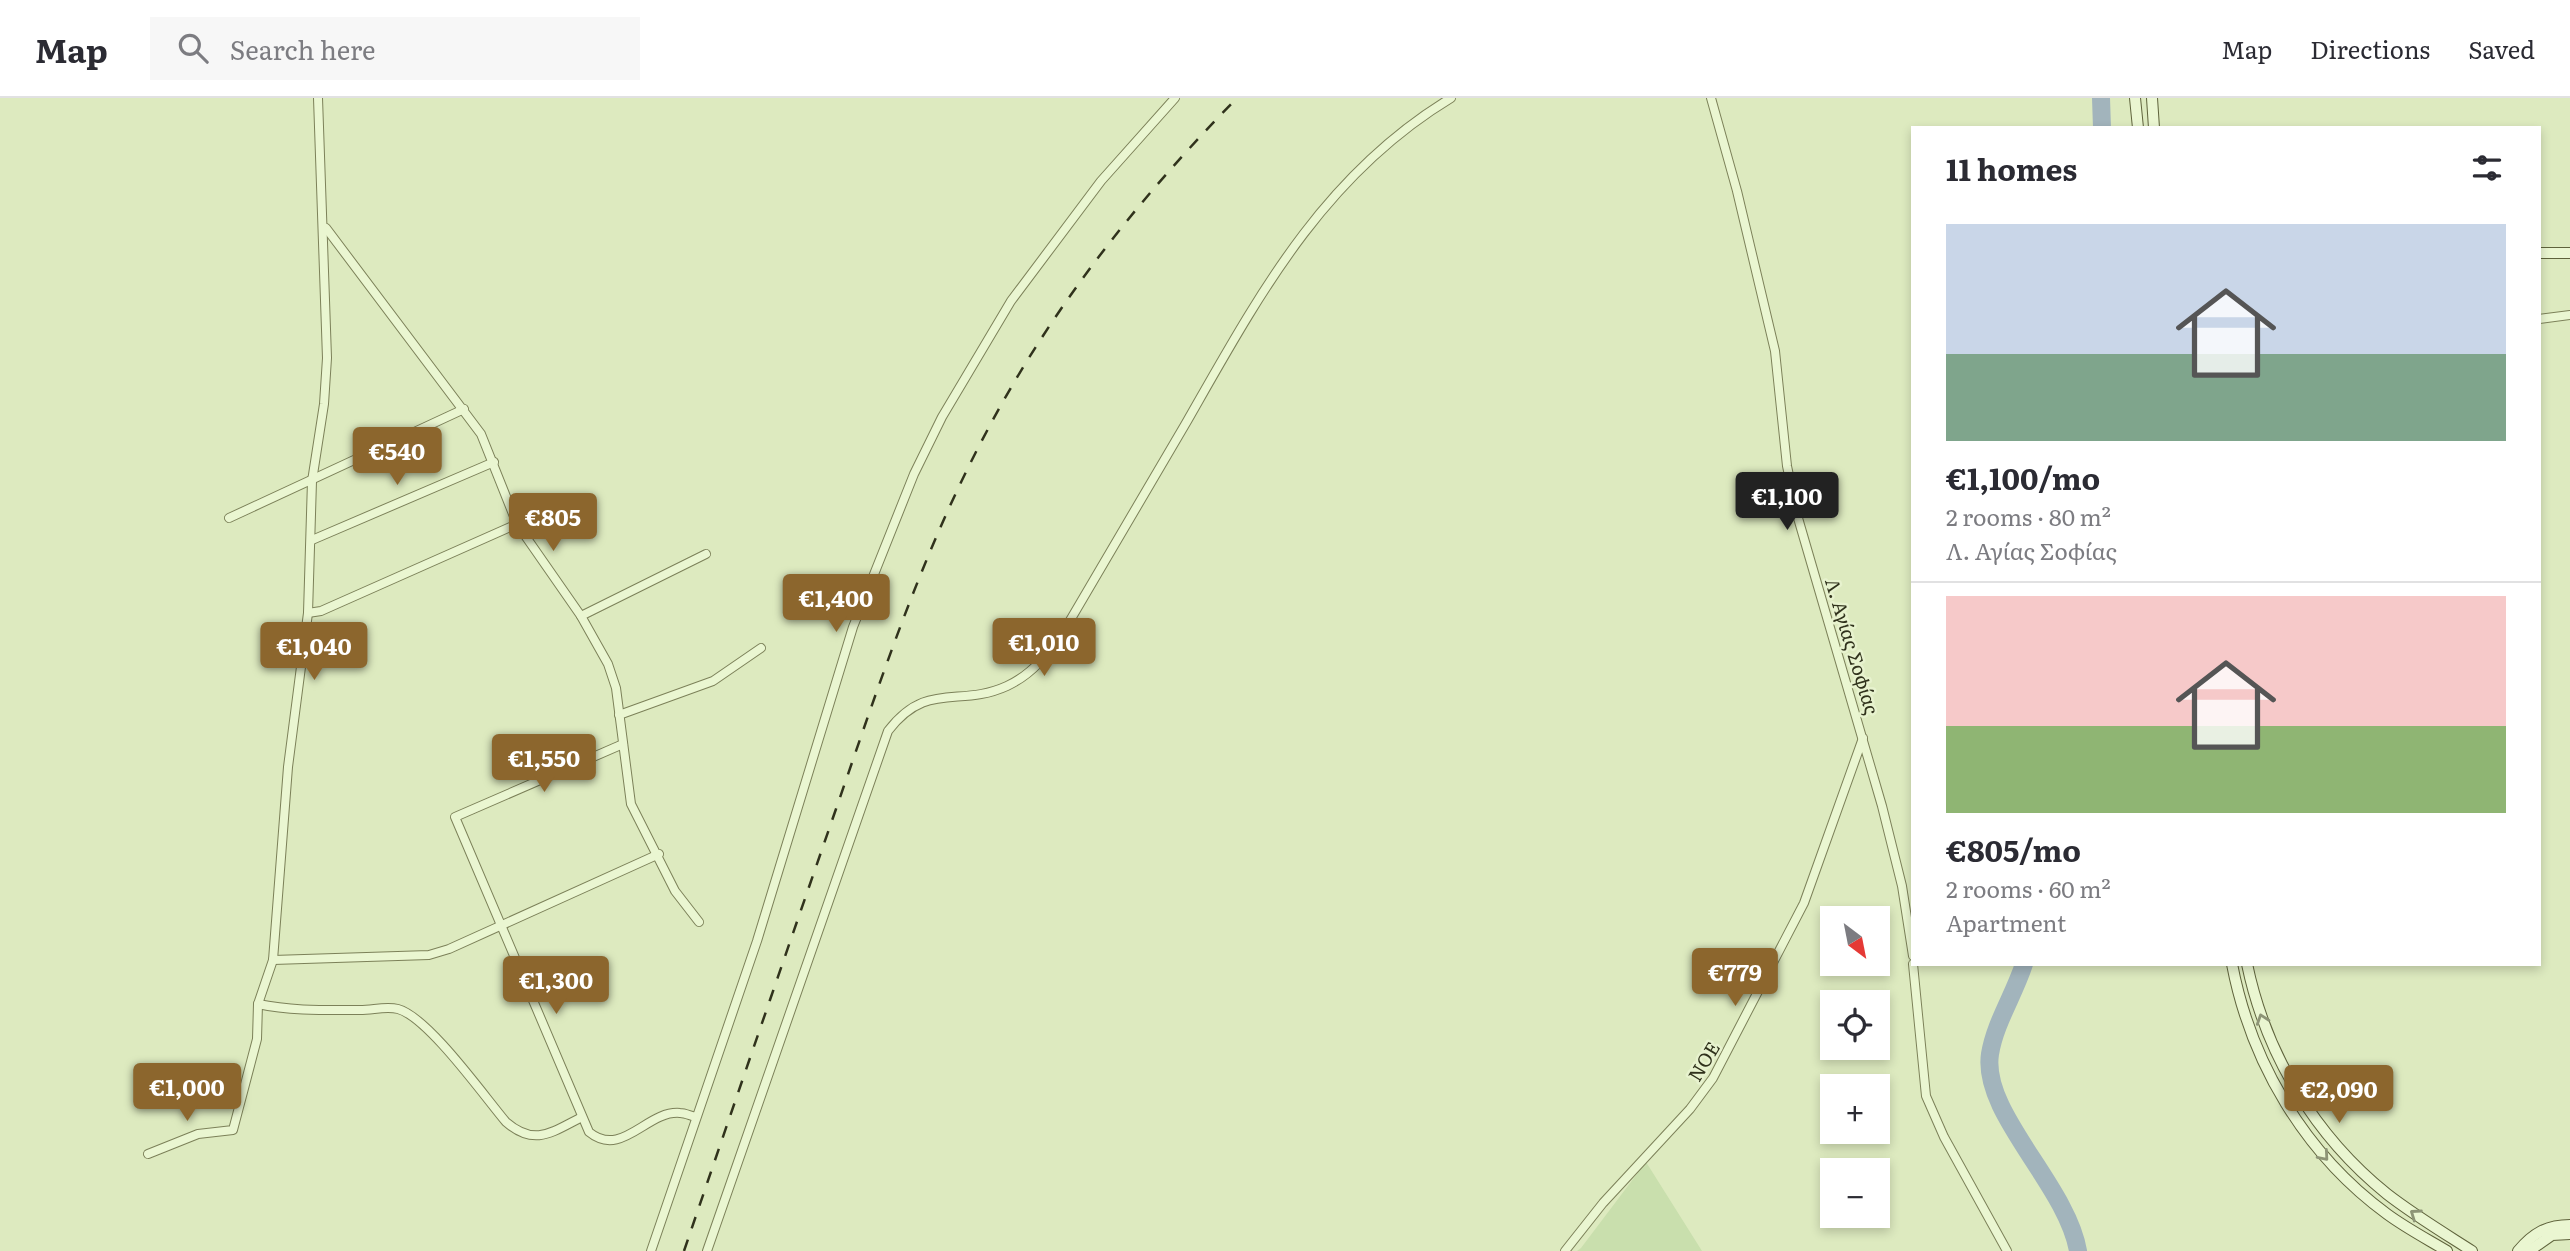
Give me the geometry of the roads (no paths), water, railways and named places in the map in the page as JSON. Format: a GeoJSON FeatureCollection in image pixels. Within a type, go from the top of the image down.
{"type":"FeatureCollection","features":[{"type":"Feature","properties":{"kind":"street"},"geometry":{"type":"LineString","coordinates":[[148,1154],[198,1134],[233,1130],[257,1039],[258,1004],[272,960],[288,767],[308,613],[312,481],[324,404],[327,358],[325,226],[318,98]]}},
{"type":"Feature","properties":{"kind":"street"},"geometry":{"type":"LineString","coordinates":[[651,1251],[757,941],[853,627],[914,474],[942,417],[1011,301],[1101,181],[1175,98]]}},
{"type":"Feature","properties":{"kind":"street"},"geometry":{"type":"LineString","coordinates":[[707,1251],[888,731],[905,711],[924,700],[989,692],[1007,686],[1040,663],[1065,629],[1241,325],[1294,242],[1346,182],[1383,147],[1409,125],[1451,98]]}},
{"type":"Feature","properties":{"kind":"street","name":"Λ. Αγίας Σοφίας"},"geometry":{"type":"LineString","coordinates":[[1711,98],[1737,191],[1775,351],[1787,466],[1798,518],[1863,738],[1902,886],[1911,943]]}},
{"type":"Feature","properties":{"kind":"street"},"geometry":{"type":"LineString","coordinates":[[2135,98],[2138,126]]}},
{"type":"Feature","properties":{"kind":"street"},"geometry":{"type":"LineString","coordinates":[[2152,98],[2154,126]]}},
{"type":"Feature","properties":{"kind":"street"},"geometry":{"type":"LineString","coordinates":[[325,226],[481,433],[495,462],[517,524],[581,616],[608,664],[616,688],[631,804],[639,824],[659,854],[675,891],[699,922]]}},
{"type":"Feature","properties":{"kind":"street"},"geometry":{"type":"LineString","coordinates":[[2541,253],[2570,253]]}},
{"type":"Feature","properties":{"kind":"street"},"geometry":{"type":"LineString","coordinates":[[2541,319],[2570,315]]}},
{"type":"Feature","properties":{"kind":"street"},"geometry":{"type":"LineString","coordinates":[[229,518],[464,409]]}},
{"type":"Feature","properties":{"kind":"street"},"geometry":{"type":"LineString","coordinates":[[312,540],[495,462]]}},
{"type":"Feature","properties":{"kind":"street"},"geometry":{"type":"LineString","coordinates":[[308,613],[321,611],[517,524]]}},
{"type":"Feature","properties":{"kind":"street"},"geometry":{"type":"LineString","coordinates":[[581,616],[706,554]]}},
{"type":"Feature","properties":{"kind":"street"},"geometry":{"type":"LineString","coordinates":[[619,715],[713,681],[761,648]]}},
{"type":"Feature","properties":{"kind":"street","name":"NOE"},"geometry":{"type":"LineString","coordinates":[[1565,1251],[1603,1203],[1690,1109],[1713,1078],[1804,903],[1863,738]]}},
{"type":"Feature","properties":{"kind":"street"},"geometry":{"type":"LineString","coordinates":[[623,744],[455,817],[589,1132],[599,1140],[614,1140],[635,1133],[661,1117],[679,1112],[696,1117]]}},
{"type":"Feature","properties":{"kind":"street"},"geometry":{"type":"LineString","coordinates":[[272,960],[429,955],[503,925],[659,854]]}},
{"type":"Feature","properties":{"kind":"street"},"geometry":{"type":"LineString","coordinates":[[1913,966],[1926,1096],[1944,1137],[2007,1251]]}},
{"type":"Feature","properties":{"kind":"street"},"geometry":{"type":"LineString","coordinates":[[2232,966],[2255,1046],[2286,1105],[2308,1136],[2331,1164],[2378,1207],[2447,1251]]}},
{"type":"Feature","properties":{"kind":"street"},"geometry":{"type":"LineString","coordinates":[[2248,966],[2260,1013],[2285,1072],[2326,1134],[2389,1196],[2472,1251]]}},
{"type":"Feature","properties":{"kind":"street"},"geometry":{"type":"LineString","coordinates":[[258,1004],[319,1010],[390,1008],[403,1011],[419,1021],[439,1041],[506,1122],[519,1133],[541,1136],[582,1117]]}},
{"type":"Feature","properties":{"kind":"street"},"geometry":{"type":"LineString","coordinates":[[2518,1251],[2531,1237],[2547,1227],[2570,1225]]}},
{"type":"Feature","properties":{"kind":"street"},"geometry":{"type":"LineString","coordinates":[[2529,1251],[2552,1235],[2570,1234]]}},
{"type":"Feature","properties":{"kind":"waterway"},"geometry":{"type":"LineString","coordinates":[[2101,98],[2102,126]]}},
{"type":"Feature","properties":{"kind":"waterway"},"geometry":{"type":"LineString","coordinates":[[2023,966],[1992,1043],[1991,1077],[1998,1100],[2011,1125],[2071,1226],[2078,1251]]}},
{"type":"Feature","properties":{"kind":"railway"},"geometry":{"type":"LineString","coordinates":[[684,1251],[887,664],[923,568],[965,475],[1013,384],[1100,254],[1166,174],[1237,98]]}}]}
